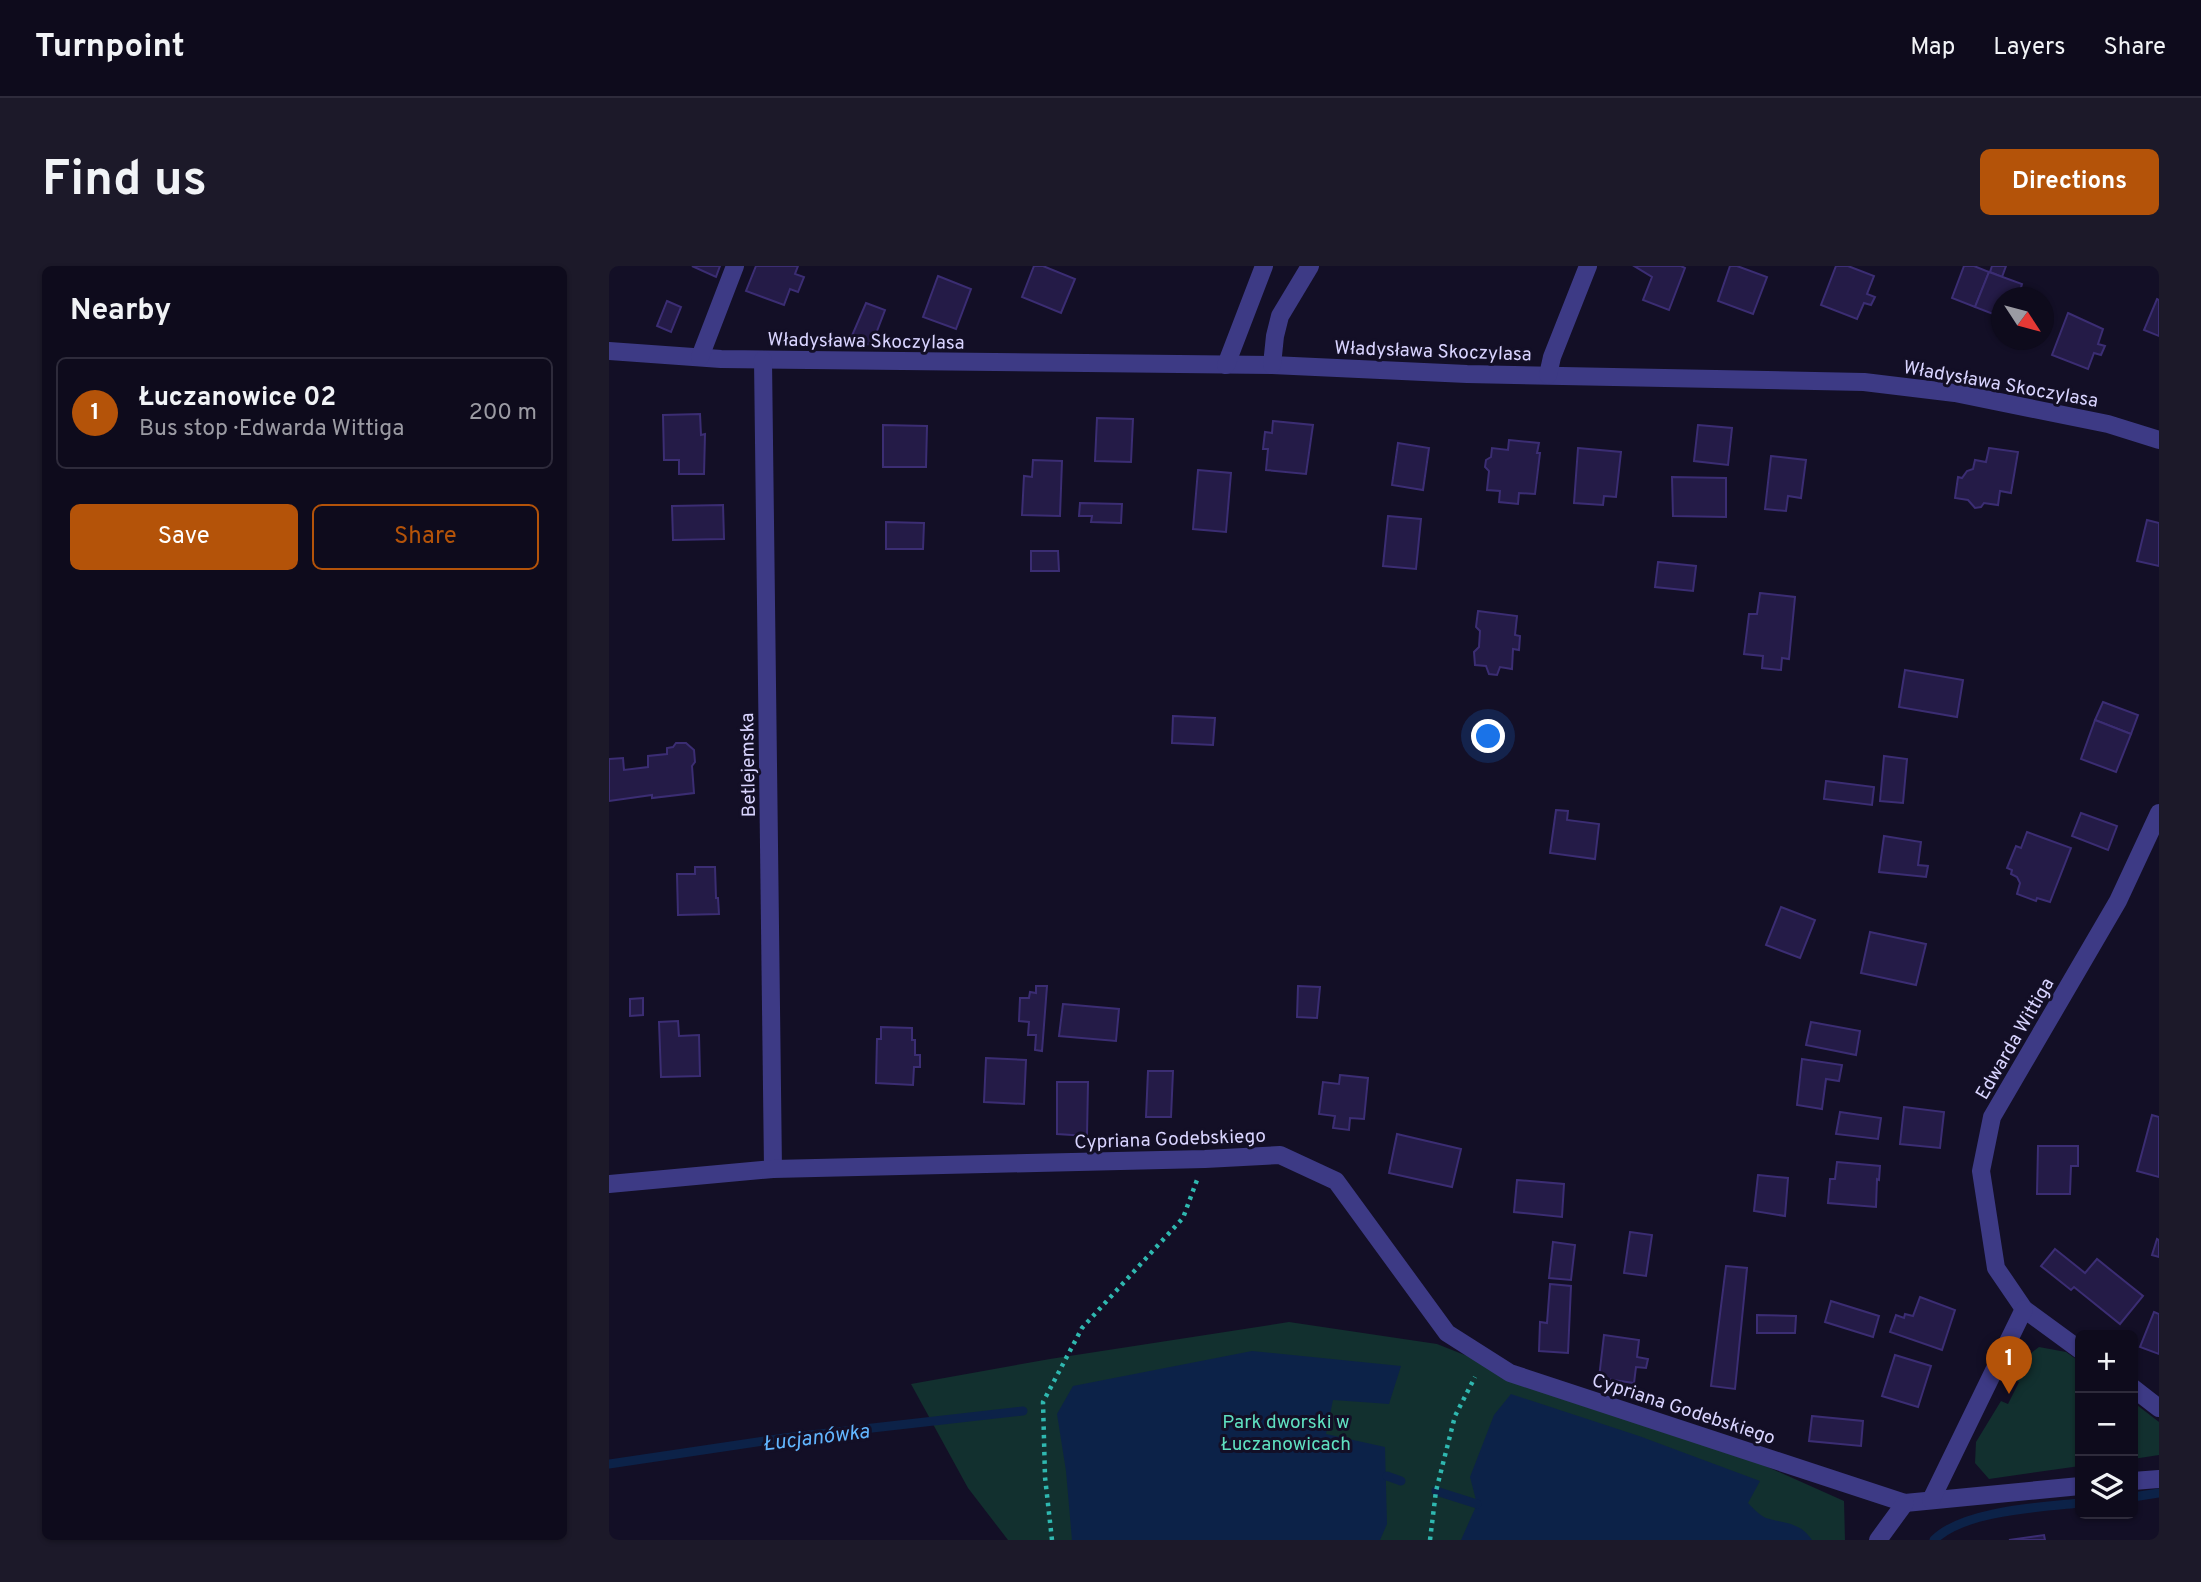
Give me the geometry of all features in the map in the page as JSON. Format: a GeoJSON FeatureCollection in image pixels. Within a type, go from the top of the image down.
{"type":"FeatureCollection","features":[{"type":"Feature","properties":{"kind":"street"},"geometry":{"type":"LineString","coordinates":[[700,356],[735,266]]}},
{"type":"Feature","properties":{"kind":"street"},"geometry":{"type":"LineString","coordinates":[[1226,365],[1264,266]]}},
{"type":"Feature","properties":{"kind":"street"},"geometry":{"type":"LineString","coordinates":[[1272,365],[1280,316],[1310,266]]}},
{"type":"Feature","properties":{"kind":"street"},"geometry":{"type":"LineString","coordinates":[[1548,375],[1552,357],[1588,266]]}},
{"type":"Feature","properties":{"kind":"street","name":"Władysława Skoczylasa"},"geometry":{"type":"LineString","coordinates":[[609,351],[763,360],[1272,365],[1864,382],[1967,395],[2108,424],[2159,440]]}},
{"type":"Feature","properties":{"kind":"street","name":"Betlejemska"},"geometry":{"type":"LineString","coordinates":[[763,360],[773,1169]]}},
{"type":"Feature","properties":{"kind":"street","name":"Edwarda Wittiga"},"geometry":{"type":"LineString","coordinates":[[2075,1346],[2024,1309],[1996,1268],[1981,1171],[1992,1117],[2118,901],[2159,813]]}},
{"type":"Feature","properties":{"kind":"street","name":"Cypriana Godebskiego"},"geometry":{"type":"LineString","coordinates":[[609,1184],[773,1169],[1280,1155],[1336,1181],[1447,1333],[1510,1373],[1905,1503],[2075,1486]]}},
{"type":"Feature","properties":{"kind":"street"},"geometry":{"type":"LineString","coordinates":[[1931,1500],[2024,1309]]}},
{"type":"Feature","properties":{"kind":"street"},"geometry":{"type":"LineString","coordinates":[[2138,1392],[2159,1408]]}},
{"type":"Feature","properties":{"kind":"street"},"geometry":{"type":"LineString","coordinates":[[2138,1481],[2159,1479]]}},
{"type":"Feature","properties":{"kind":"street"},"geometry":{"type":"LineString","coordinates":[[1878,1540],[1905,1503]]}},
{"type":"Feature","properties":{"kind":"path"},"geometry":{"type":"LineString","coordinates":[[1052,1540],[1045,1477],[1043,1402],[1081,1328],[1183,1218],[1205,1159]]}},
{"type":"Feature","properties":{"kind":"path"},"geometry":{"type":"LineString","coordinates":[[1430,1540],[1436,1491],[1455,1416],[1485,1357]]}},
{"type":"Feature","properties":{"kind":"green space","name":"Park dworski w Łuczanowicach"},"geometry":{"type":"Polygon","coordinates":[[[1289,1322],[1437,1344],[1510,1373],[1694,1434],[1844,1501],[1845,1540],[1008,1540],[968,1488],[911,1384],[1050,1359],[1289,1322]]]}},
{"type":"Feature","properties":{"kind":"green space"},"geometry":{"type":"Polygon","coordinates":[[[2039,1347],[2066,1352],[2075,1358],[2075,1467],[1989,1479],[1975,1463],[1976,1442],[2001,1401],[2008,1404],[2019,1382],[2012,1379],[2022,1360],[2039,1347]]]}},
{"type":"Feature","properties":{"kind":"green space"},"geometry":{"type":"Polygon","coordinates":[[[2138,1406],[2159,1422],[2159,1455],[2138,1458],[2138,1406]]]}},
{"type":"Feature","properties":{"kind":"water"},"geometry":{"type":"Polygon","coordinates":[[[1252,1351],[1401,1366],[1389,1404],[1333,1400],[1326,1434],[1385,1447],[1387,1524],[1380,1540],[1072,1540],[1066,1471],[1057,1414],[1073,1386],[1252,1351]]]}},
{"type":"Feature","properties":{"kind":"water"},"geometry":{"type":"Polygon","coordinates":[[[1511,1394],[1639,1436],[1760,1481],[1748,1503],[1763,1517],[1792,1524],[1812,1540],[1461,1540],[1477,1504],[1470,1477],[1494,1415],[1511,1394]]]}},
{"type":"Feature","properties":{"kind":"building"},"geometry":{"type":"Polygon","coordinates":[[[692,266],[720,266],[716,277],[692,266]]]}},
{"type":"Feature","properties":{"kind":"building"},"geometry":{"type":"Polygon","coordinates":[[[756,266],[798,266],[795,274],[804,277],[798,292],[790,289],[784,305],[746,291],[756,266]]]}},
{"type":"Feature","properties":{"kind":"building"},"geometry":{"type":"Polygon","coordinates":[[[1034,266],[1043,266],[1075,279],[1061,313],[1022,297],[1034,266]]]}},
{"type":"Feature","properties":{"kind":"building"},"geometry":{"type":"Polygon","coordinates":[[[1634,266],[1685,268],[1669,310],[1643,300],[1652,277],[1634,266]]]}},
{"type":"Feature","properties":{"kind":"building"},"geometry":{"type":"Polygon","coordinates":[[[1730,266],[1767,277],[1753,314],[1718,301],[1730,266]]]}},
{"type":"Feature","properties":{"kind":"building"},"geometry":{"type":"Polygon","coordinates":[[[1836,266],[1848,266],[1874,276],[1867,294],[1875,297],[1871,305],[1864,303],[1857,319],[1821,305],[1836,266]]]}},
{"type":"Feature","properties":{"kind":"building"},"geometry":{"type":"Polygon","coordinates":[[[1964,266],[1974,266],[1989,272],[1975,307],[1952,298],[1964,266]]]}},
{"type":"Feature","properties":{"kind":"building"},"geometry":{"type":"Polygon","coordinates":[[[1992,266],[2006,266],[2002,277],[1990,272],[1992,266]]]}},
{"type":"Feature","properties":{"kind":"building"},"geometry":{"type":"Polygon","coordinates":[[[1989,272],[2022,284],[2021,287],[1991,287],[1991,313],[1975,307],[1989,272]]]}},
{"type":"Feature","properties":{"kind":"building"},"geometry":{"type":"Polygon","coordinates":[[[938,276],[971,289],[956,329],[923,317],[938,276]]]}},
{"type":"Feature","properties":{"kind":"building"},"geometry":{"type":"Polygon","coordinates":[[[2157,299],[2159,300],[2159,336],[2144,330],[2157,299]]]}},
{"type":"Feature","properties":{"kind":"building"},"geometry":{"type":"Polygon","coordinates":[[[667,301],[681,307],[671,332],[657,326],[667,301]]]}},
{"type":"Feature","properties":{"kind":"building"},"geometry":{"type":"Polygon","coordinates":[[[866,303],[885,310],[872,344],[848,345],[866,303]]]}},
{"type":"Feature","properties":{"kind":"building"},"geometry":{"type":"Polygon","coordinates":[[[2068,313],[2103,329],[2098,344],[2105,346],[2101,355],[2094,353],[2088,369],[2052,355],[2068,313]]]}},
{"type":"Feature","properties":{"kind":"building"},"geometry":{"type":"Polygon","coordinates":[[[700,414],[701,435],[705,434],[704,474],[679,474],[679,460],[664,460],[663,415],[700,414]]]}},
{"type":"Feature","properties":{"kind":"building"},"geometry":{"type":"Polygon","coordinates":[[[1097,418],[1133,419],[1131,462],[1095,461],[1097,418]]]}},
{"type":"Feature","properties":{"kind":"building"},"geometry":{"type":"Polygon","coordinates":[[[1273,421],[1313,425],[1306,474],[1266,470],[1268,449],[1263,449],[1265,432],[1272,433],[1273,421]]]}},
{"type":"Feature","properties":{"kind":"building"},"geometry":{"type":"Polygon","coordinates":[[[883,425],[927,426],[926,467],[883,467],[883,425]]]}},
{"type":"Feature","properties":{"kind":"building"},"geometry":{"type":"Polygon","coordinates":[[[1698,425],[1732,428],[1728,465],[1694,461],[1698,425]]]}},
{"type":"Feature","properties":{"kind":"building"},"geometry":{"type":"Polygon","coordinates":[[[1509,440],[1539,443],[1535,494],[1519,493],[1518,504],[1499,502],[1500,491],[1487,490],[1489,471],[1485,467],[1486,460],[1491,457],[1492,448],[1508,450],[1509,440]]]}},
{"type":"Feature","properties":{"kind":"building"},"geometry":{"type":"Polygon","coordinates":[[[1398,443],[1429,448],[1423,490],[1392,485],[1398,443]]]}},
{"type":"Feature","properties":{"kind":"building"},"geometry":{"type":"Polygon","coordinates":[[[1578,448],[1621,452],[1616,497],[1604,496],[1603,505],[1574,503],[1578,448]]]}},
{"type":"Feature","properties":{"kind":"building"},"geometry":{"type":"Polygon","coordinates":[[[1989,448],[2018,452],[2011,493],[2000,491],[1998,505],[1984,503],[1975,508],[1968,500],[1955,498],[1958,477],[1962,478],[1967,471],[1973,469],[1975,460],[1986,462],[1989,448]]]}},
{"type":"Feature","properties":{"kind":"building"},"geometry":{"type":"Polygon","coordinates":[[[1771,456],[1806,460],[1801,498],[1788,496],[1786,511],[1765,509],[1771,456]]]}},
{"type":"Feature","properties":{"kind":"building"},"geometry":{"type":"Polygon","coordinates":[[[1033,460],[1062,461],[1060,516],[1022,515],[1024,476],[1032,477],[1033,460]]]}},
{"type":"Feature","properties":{"kind":"building"},"geometry":{"type":"Polygon","coordinates":[[[1198,470],[1231,473],[1226,532],[1193,529],[1198,470]]]}},
{"type":"Feature","properties":{"kind":"building"},"geometry":{"type":"Polygon","coordinates":[[[1672,477],[1726,478],[1726,517],[1673,516],[1672,477]]]}},
{"type":"Feature","properties":{"kind":"building"},"geometry":{"type":"Polygon","coordinates":[[[1080,503],[1122,504],[1121,523],[1091,522],[1092,516],[1079,516],[1080,503]]]}},
{"type":"Feature","properties":{"kind":"building"},"geometry":{"type":"Polygon","coordinates":[[[723,505],[724,539],[673,540],[672,506],[723,505]]]}},
{"type":"Feature","properties":{"kind":"building"},"geometry":{"type":"Polygon","coordinates":[[[1388,516],[1421,519],[1416,569],[1383,566],[1388,516]]]}},
{"type":"Feature","properties":{"kind":"building"},"geometry":{"type":"Polygon","coordinates":[[[2147,520],[2159,523],[2159,566],[2137,561],[2147,520]]]}},
{"type":"Feature","properties":{"kind":"building"},"geometry":{"type":"Polygon","coordinates":[[[886,522],[924,523],[923,549],[886,549],[886,522]]]}},
{"type":"Feature","properties":{"kind":"building"},"geometry":{"type":"Polygon","coordinates":[[[1031,551],[1058,551],[1059,571],[1031,571],[1031,551]]]}},
{"type":"Feature","properties":{"kind":"building"},"geometry":{"type":"Polygon","coordinates":[[[1658,562],[1696,566],[1693,591],[1655,587],[1658,562]]]}},
{"type":"Feature","properties":{"kind":"building"},"geometry":{"type":"Polygon","coordinates":[[[1760,593],[1795,597],[1789,659],[1782,658],[1781,670],[1762,668],[1763,656],[1744,654],[1749,614],[1757,614],[1760,593]]]}},
{"type":"Feature","properties":{"kind":"building"},"geometry":{"type":"Polygon","coordinates":[[[1478,611],[1517,616],[1515,635],[1520,636],[1519,650],[1513,649],[1512,669],[1500,667],[1497,675],[1489,674],[1486,666],[1475,665],[1474,652],[1479,647],[1480,631],[1476,627],[1478,611]]]}},
{"type":"Feature","properties":{"kind":"building"},"geometry":{"type":"Polygon","coordinates":[[[1905,670],[1963,680],[1957,717],[1899,707],[1905,670]]]}},
{"type":"Feature","properties":{"kind":"building"},"geometry":{"type":"Polygon","coordinates":[[[2103,702],[2138,715],[2131,734],[2095,720],[2103,702]]]}},
{"type":"Feature","properties":{"kind":"building"},"geometry":{"type":"Polygon","coordinates":[[[1173,716],[1215,718],[1213,745],[1172,743],[1173,716]]]}},
{"type":"Feature","properties":{"kind":"building"},"geometry":{"type":"Polygon","coordinates":[[[2095,720],[2131,734],[2116,772],[2081,759],[2095,720]]]}},
{"type":"Feature","properties":{"kind":"building"},"geometry":{"type":"Polygon","coordinates":[[[676,743],[686,743],[694,750],[694,793],[609,801],[609,759],[623,758],[624,770],[648,767],[648,756],[667,754],[667,748],[676,743]]]}},
{"type":"Feature","properties":{"kind":"building"},"geometry":{"type":"Polygon","coordinates":[[[1884,756],[1907,759],[1903,803],[1880,801],[1884,756]]]}},
{"type":"Feature","properties":{"kind":"building"},"geometry":{"type":"Polygon","coordinates":[[[1826,781],[1874,787],[1872,805],[1824,799],[1826,781]]]}},
{"type":"Feature","properties":{"kind":"building"},"geometry":{"type":"Polygon","coordinates":[[[1556,810],[1568,811],[1567,820],[1599,824],[1595,859],[1550,853],[1556,810]]]}},
{"type":"Feature","properties":{"kind":"building"},"geometry":{"type":"Polygon","coordinates":[[[2081,813],[2117,826],[2108,850],[2072,836],[2081,813]]]}},
{"type":"Feature","properties":{"kind":"building"},"geometry":{"type":"Polygon","coordinates":[[[2027,832],[2071,848],[2050,902],[2037,898],[2036,901],[2017,894],[2020,883],[2017,877],[2011,874],[2012,870],[2007,868],[2016,846],[2021,848],[2027,832]]]}},
{"type":"Feature","properties":{"kind":"building"},"geometry":{"type":"Polygon","coordinates":[[[1884,836],[1921,842],[1918,865],[1928,866],[1926,877],[1879,872],[1884,836]]]}},
{"type":"Feature","properties":{"kind":"building"},"geometry":{"type":"Polygon","coordinates":[[[695,867],[715,867],[719,914],[678,915],[677,874],[695,874],[695,867]]]}},
{"type":"Feature","properties":{"kind":"building"},"geometry":{"type":"Polygon","coordinates":[[[1781,907],[1815,920],[1800,958],[1766,945],[1781,907]]]}},
{"type":"Feature","properties":{"kind":"building"},"geometry":{"type":"Polygon","coordinates":[[[1870,932],[1926,944],[1916,985],[1861,973],[1870,932]]]}},
{"type":"Feature","properties":{"kind":"building"},"geometry":{"type":"Polygon","coordinates":[[[1036,986],[1047,986],[1042,1051],[1035,1050],[1036,1035],[1028,1035],[1029,1022],[1019,1021],[1020,998],[1029,998],[1030,992],[1036,993],[1036,986]]]}},
{"type":"Feature","properties":{"kind":"building"},"geometry":{"type":"Polygon","coordinates":[[[1298,986],[1320,987],[1317,1018],[1297,1017],[1298,986]]]}},
{"type":"Feature","properties":{"kind":"building"},"geometry":{"type":"Polygon","coordinates":[[[643,998],[643,1015],[630,1016],[630,999],[643,998]]]}},
{"type":"Feature","properties":{"kind":"building"},"geometry":{"type":"Polygon","coordinates":[[[1063,1004],[1119,1009],[1116,1041],[1059,1036],[1063,1004]]]}},
{"type":"Feature","properties":{"kind":"building"},"geometry":{"type":"Polygon","coordinates":[[[678,1021],[679,1036],[699,1035],[700,1076],[661,1077],[659,1022],[678,1021]]]}},
{"type":"Feature","properties":{"kind":"building"},"geometry":{"type":"Polygon","coordinates":[[[1811,1022],[1860,1031],[1856,1055],[1806,1045],[1811,1022]]]}},
{"type":"Feature","properties":{"kind":"building"},"geometry":{"type":"Polygon","coordinates":[[[881,1027],[912,1028],[915,1055],[920,1055],[920,1067],[914,1067],[913,1085],[876,1083],[877,1039],[881,1039],[881,1027]]]}},
{"type":"Feature","properties":{"kind":"building"},"geometry":{"type":"Polygon","coordinates":[[[986,1058],[1026,1060],[1024,1104],[984,1102],[986,1058]]]}},
{"type":"Feature","properties":{"kind":"building"},"geometry":{"type":"Polygon","coordinates":[[[1802,1059],[1842,1065],[1839,1081],[1826,1079],[1822,1109],[1797,1105],[1802,1059]]]}},
{"type":"Feature","properties":{"kind":"building"},"geometry":{"type":"Polygon","coordinates":[[[1148,1071],[1173,1071],[1171,1117],[1146,1117],[1148,1071]]]}},
{"type":"Feature","properties":{"kind":"building"},"geometry":{"type":"Polygon","coordinates":[[[1340,1075],[1368,1078],[1364,1119],[1350,1118],[1349,1130],[1333,1128],[1335,1116],[1319,1114],[1323,1082],[1339,1084],[1340,1075]]]}},
{"type":"Feature","properties":{"kind":"building"},"geometry":{"type":"Polygon","coordinates":[[[1057,1082],[1088,1082],[1087,1136],[1057,1134],[1057,1082]]]}},
{"type":"Feature","properties":{"kind":"building"},"geometry":{"type":"Polygon","coordinates":[[[1904,1107],[1944,1112],[1940,1148],[1900,1144],[1904,1107]]]}},
{"type":"Feature","properties":{"kind":"building"},"geometry":{"type":"Polygon","coordinates":[[[1840,1112],[1881,1118],[1878,1139],[1836,1134],[1840,1112]]]}},
{"type":"Feature","properties":{"kind":"building"},"geometry":{"type":"Polygon","coordinates":[[[2152,1115],[2159,1117],[2159,1177],[2137,1171],[2152,1115]]]}},
{"type":"Feature","properties":{"kind":"building"},"geometry":{"type":"Polygon","coordinates":[[[1397,1134],[1461,1149],[1452,1187],[1389,1173],[1397,1134]]]}},
{"type":"Feature","properties":{"kind":"building"},"geometry":{"type":"Polygon","coordinates":[[[2038,1146],[2078,1146],[2078,1166],[2071,1166],[2070,1194],[2037,1194],[2038,1146]]]}},
{"type":"Feature","properties":{"kind":"building"},"geometry":{"type":"Polygon","coordinates":[[[1837,1162],[1880,1166],[1876,1207],[1828,1203],[1830,1179],[1835,1179],[1837,1162]]]}},
{"type":"Feature","properties":{"kind":"building"},"geometry":{"type":"Polygon","coordinates":[[[1758,1175],[1788,1178],[1785,1216],[1754,1211],[1758,1175]]]}},
{"type":"Feature","properties":{"kind":"building"},"geometry":{"type":"Polygon","coordinates":[[[1517,1180],[1564,1184],[1562,1217],[1514,1212],[1517,1180]]]}},
{"type":"Feature","properties":{"kind":"building"},"geometry":{"type":"Polygon","coordinates":[[[1630,1232],[1652,1235],[1646,1276],[1624,1273],[1630,1232]]]}},
{"type":"Feature","properties":{"kind":"building"},"geometry":{"type":"Polygon","coordinates":[[[2157,1239],[2159,1240],[2159,1257],[2152,1255],[2157,1239]]]}},
{"type":"Feature","properties":{"kind":"building"},"geometry":{"type":"Polygon","coordinates":[[[1553,1242],[1575,1245],[1571,1280],[1549,1278],[1553,1242]]]}},
{"type":"Feature","properties":{"kind":"building"},"geometry":{"type":"Polygon","coordinates":[[[2055,1249],[2085,1273],[2097,1259],[2143,1296],[2120,1324],[2074,1287],[2071,1290],[2041,1266],[2055,1249]]]}},
{"type":"Feature","properties":{"kind":"building"},"geometry":{"type":"Polygon","coordinates":[[[1726,1266],[1747,1268],[1735,1389],[1711,1386],[1726,1266]]]}},
{"type":"Feature","properties":{"kind":"building"},"geometry":{"type":"Polygon","coordinates":[[[1550,1284],[1571,1286],[1568,1353],[1539,1351],[1540,1322],[1547,1323],[1550,1284]]]}},
{"type":"Feature","properties":{"kind":"building"},"geometry":{"type":"Polygon","coordinates":[[[1920,1297],[1955,1310],[1942,1350],[1890,1332],[1896,1315],[1904,1318],[1905,1314],[1913,1316],[1920,1297]]]}},
{"type":"Feature","properties":{"kind":"building"},"geometry":{"type":"Polygon","coordinates":[[[1831,1301],[1879,1316],[1873,1337],[1825,1322],[1831,1301]]]}},
{"type":"Feature","properties":{"kind":"building"},"geometry":{"type":"Polygon","coordinates":[[[2154,1312],[2159,1314],[2159,1354],[2140,1347],[2154,1312]]]}},
{"type":"Feature","properties":{"kind":"building"},"geometry":{"type":"Polygon","coordinates":[[[1757,1315],[1796,1316],[1795,1333],[1757,1333],[1757,1315]]]}},
{"type":"Feature","properties":{"kind":"building"},"geometry":{"type":"Polygon","coordinates":[[[1604,1335],[1639,1340],[1637,1357],[1648,1359],[1646,1368],[1636,1367],[1634,1383],[1599,1378],[1604,1335]]]}},
{"type":"Feature","properties":{"kind":"building"},"geometry":{"type":"Polygon","coordinates":[[[1895,1355],[1931,1366],[1918,1407],[1882,1396],[1895,1355]]]}},
{"type":"Feature","properties":{"kind":"building"},"geometry":{"type":"Polygon","coordinates":[[[1812,1416],[1863,1421],[1861,1446],[1809,1441],[1812,1416]]]}},
{"type":"Feature","properties":{"kind":"building"},"geometry":{"type":"Polygon","coordinates":[[[2044,1535],[2045,1540],[2009,1540],[2044,1535]]]}},
{"type":"Feature","properties":{"kind":"waterway","name":"Łucjanówka"},"geometry":{"type":"LineString","coordinates":[[609,1464],[784,1438],[1023,1411]]}},
{"type":"Feature","properties":{"kind":"waterway","name":"Łucjanówka"},"geometry":{"type":"LineString","coordinates":[[1387,1476],[1401,1481]]}},
{"type":"Feature","properties":{"kind":"waterway","name":"Łucjanówka"},"geometry":{"type":"LineString","coordinates":[[1436,1491],[1477,1504]]}},
{"type":"Feature","properties":{"kind":"waterway","name":"Łucjanówka"},"geometry":{"type":"LineString","coordinates":[[2138,1496],[2159,1493]]}},
{"type":"Feature","properties":{"kind":"waterway","name":"Łucjanówka"},"geometry":{"type":"LineString","coordinates":[[1934,1540],[1947,1530],[1982,1517],[2075,1504]]}},
{"type":"Feature","properties":{"kind":"place","name":"Łuczanowice 02"},"geometry":{"type":"Point","coordinates":[2009,1394]}}]}
